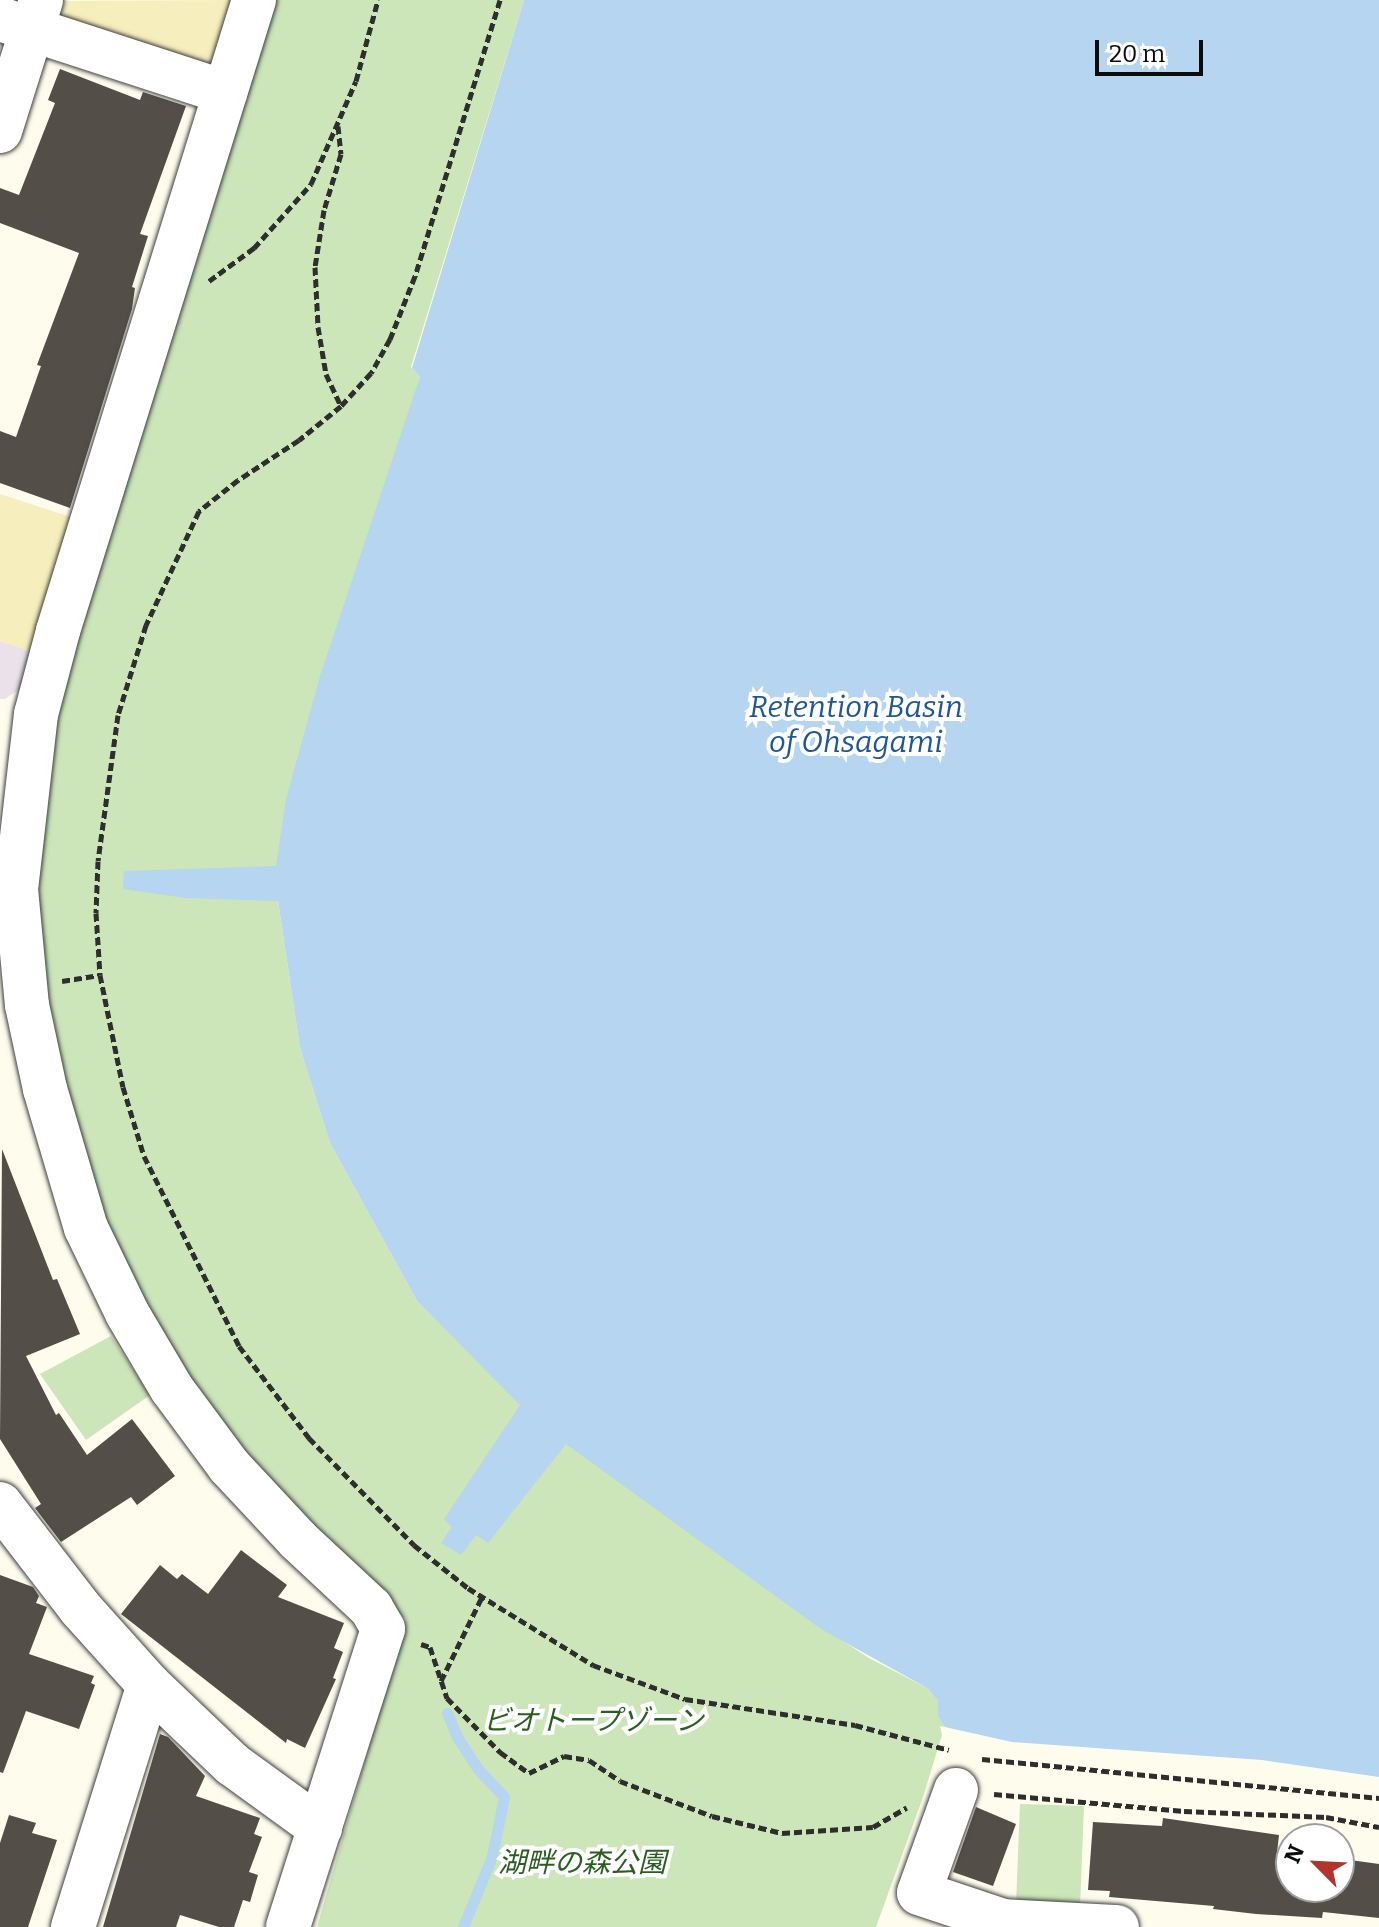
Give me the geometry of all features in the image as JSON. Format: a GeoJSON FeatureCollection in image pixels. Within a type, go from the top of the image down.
{"type":"FeatureCollection","features":[{"type":"Feature","properties":{"kind":"street"},"geometry":{"type":"LineString","coordinates":[[254,0],[167,274],[18,713],[8,888],[27,1005],[45,1089],[86,1228],[127,1313],[172,1389],[229,1466],[298,1540],[371,1608],[383,1629],[288,1927]]}},
{"type":"Feature","properties":{"kind":"street"},"geometry":{"type":"LineString","coordinates":[[0,131],[25,16],[225,92]]}},
{"type":"Feature","properties":{"kind":"street"},"geometry":{"type":"LineString","coordinates":[[3,1518],[149,1685],[232,1764],[320,1828]]}},
{"type":"Feature","properties":{"kind":"street"},"geometry":{"type":"LineString","coordinates":[[73,1927],[149,1685]]}},
{"type":"Feature","properties":{"kind":"street"},"geometry":{"type":"LineString","coordinates":[[964,1767],[919,1893],[1002,1924],[1117,1927]]}},
{"type":"Feature","properties":{"kind":"path"},"geometry":{"type":"LineString","coordinates":[[167,274],[200,286],[223,273],[254,248],[311,184],[338,125],[371,35],[378,0]]}},
{"type":"Feature","properties":{"kind":"path"},"geometry":{"type":"LineString","coordinates":[[500,0],[415,276],[390,339],[371,373],[341,406],[199,511],[146,625],[118,715],[106,784],[96,913],[100,975],[120,1073],[144,1156],[239,1346],[320,1449],[414,1545],[482,1597],[593,1665],[685,1699],[855,1725],[964,1767],[1184,1811],[1326,1817],[1379,1827]]}},
{"type":"Feature","properties":{"kind":"path"},"geometry":{"type":"LineString","coordinates":[[338,125],[341,154],[324,210],[315,267],[318,327],[326,374],[341,406]]}},
{"type":"Feature","properties":{"kind":"path"},"geometry":{"type":"LineString","coordinates":[[441,1681],[482,1597]]}},
{"type":"Feature","properties":{"kind":"path"},"geometry":{"type":"LineString","coordinates":[[383,1629],[430,1647],[447,1698],[500,1752],[529,1773],[564,1756],[589,1760],[620,1781],[712,1816],[782,1833],[873,1827],[923,1797],[964,1767],[1379,1798]]}},
{"type":"Feature","properties":{"kind":"shaded area"},"geometry":{"type":"Polygon","coordinates":[[[0,641],[34,652],[24,686],[5,699],[0,699],[0,641]]]}},
{"type":"Feature","properties":{"kind":"green space","name":"ビオトープゾーン"},"geometry":{"type":"Polygon","coordinates":[[[273,0],[524,0],[411,367],[420,377],[278,901],[300,1048],[330,1143],[417,1301],[521,1405],[516,1412],[561,1450],[566,1443],[794,1609],[869,1658],[927,1688],[938,1701],[938,1717],[945,1727],[940,1726],[942,1735],[923,1797],[876,1927],[317,1927],[406,1619],[349,1571],[200,1406],[108,1240],[66,1102],[46,989],[35,867],[57,704],[273,0]]]}},
{"type":"Feature","properties":{"kind":"green space"},"geometry":{"type":"Polygon","coordinates":[[[111,1336],[150,1395],[86,1440],[40,1374],[111,1336]]]}},
{"type":"Feature","properties":{"kind":"green space"},"geometry":{"type":"Polygon","coordinates":[[[1020,1804],[1084,1806],[1080,1907],[1016,1904],[1020,1804]]]}},
{"type":"Feature","properties":{"kind":"sand"},"geometry":{"type":"Polygon","coordinates":[[[237,0],[217,60],[193,69],[69,28],[58,1],[237,0]]]}},
{"type":"Feature","properties":{"kind":"sand"},"geometry":{"type":"Polygon","coordinates":[[[0,494],[77,519],[34,652],[0,641],[0,494]]]}},
{"type":"Feature","properties":{"kind":"water","name":"Retention Basin of Ohsagami"},"geometry":{"type":"Polygon","coordinates":[[[524,0],[1379,0],[1379,1777],[1262,1760],[1012,1742],[945,1727],[938,1717],[938,1701],[927,1688],[821,1629],[566,1444],[488,1543],[476,1535],[461,1555],[441,1543],[452,1527],[444,1519],[520,1405],[417,1301],[330,1143],[300,1048],[278,901],[186,898],[123,889],[124,871],[276,866],[286,799],[320,676],[420,377],[412,368],[524,0]]]}},
{"type":"Feature","properties":{"kind":"building"},"geometry":{"type":"Polygon","coordinates":[[[60,69],[140,100],[143,92],[186,106],[140,234],[148,236],[132,287],[135,288],[132,309],[70,508],[0,483],[0,431],[16,437],[41,366],[37,365],[79,253],[0,223],[0,188],[19,195],[55,103],[48,100],[60,69]]]}},
{"type":"Feature","properties":{"kind":"building"},"geometry":{"type":"Polygon","coordinates":[[[2,1149],[53,1280],[57,1279],[80,1334],[26,1356],[56,1415],[59,1413],[87,1455],[132,1419],[175,1476],[137,1505],[131,1497],[61,1542],[35,1508],[41,1504],[0,1439],[2,1149]]]}},
{"type":"Feature","properties":{"kind":"building"},"geometry":{"type":"Polygon","coordinates":[[[241,1550],[287,1585],[278,1597],[344,1623],[334,1648],[343,1652],[333,1678],[336,1679],[305,1748],[287,1739],[286,1743],[121,1614],[160,1565],[177,1579],[182,1574],[208,1594],[241,1550]]]}},
{"type":"Feature","properties":{"kind":"building"},"geometry":{"type":"Polygon","coordinates":[[[0,1575],[33,1587],[39,1596],[36,1603],[47,1607],[29,1654],[94,1676],[91,1683],[95,1685],[79,1729],[26,1711],[3,1773],[0,1772],[0,1575]]]}},
{"type":"Feature","properties":{"kind":"building"},"geometry":{"type":"Polygon","coordinates":[[[160,1734],[168,1737],[205,1776],[196,1796],[260,1818],[254,1834],[262,1837],[249,1872],[258,1875],[250,1902],[243,1900],[234,1927],[219,1927],[180,1915],[176,1927],[103,1927],[160,1734]]]}},
{"type":"Feature","properties":{"kind":"building"},"geometry":{"type":"Polygon","coordinates":[[[976,1807],[1016,1824],[993,1886],[953,1872],[976,1807]]]}},
{"type":"Feature","properties":{"kind":"building"},"geometry":{"type":"Polygon","coordinates":[[[9,1815],[36,1823],[32,1833],[57,1840],[28,1927],[0,1927],[0,1843],[9,1815]]]}},
{"type":"Feature","properties":{"kind":"building"},"geometry":{"type":"Polygon","coordinates":[[[1163,1818],[1275,1834],[1275,1903],[1355,1903],[1355,1861],[1379,1864],[1379,1918],[1323,1912],[1322,1918],[1256,1914],[1213,1909],[1214,1906],[1109,1897],[1110,1891],[1088,1890],[1093,1822],[1162,1826],[1163,1818]]]}},
{"type":"Feature","properties":{"kind":"waterway"},"geometry":{"type":"LineString","coordinates":[[447,1713],[457,1737],[478,1769],[504,1797],[492,1856],[463,1927]]}},
{"type":"Feature","properties":{"kind":"park label","name":"湖畔の森公園"},"geometry":{"type":"Point","coordinates":[582,1863]}}]}
